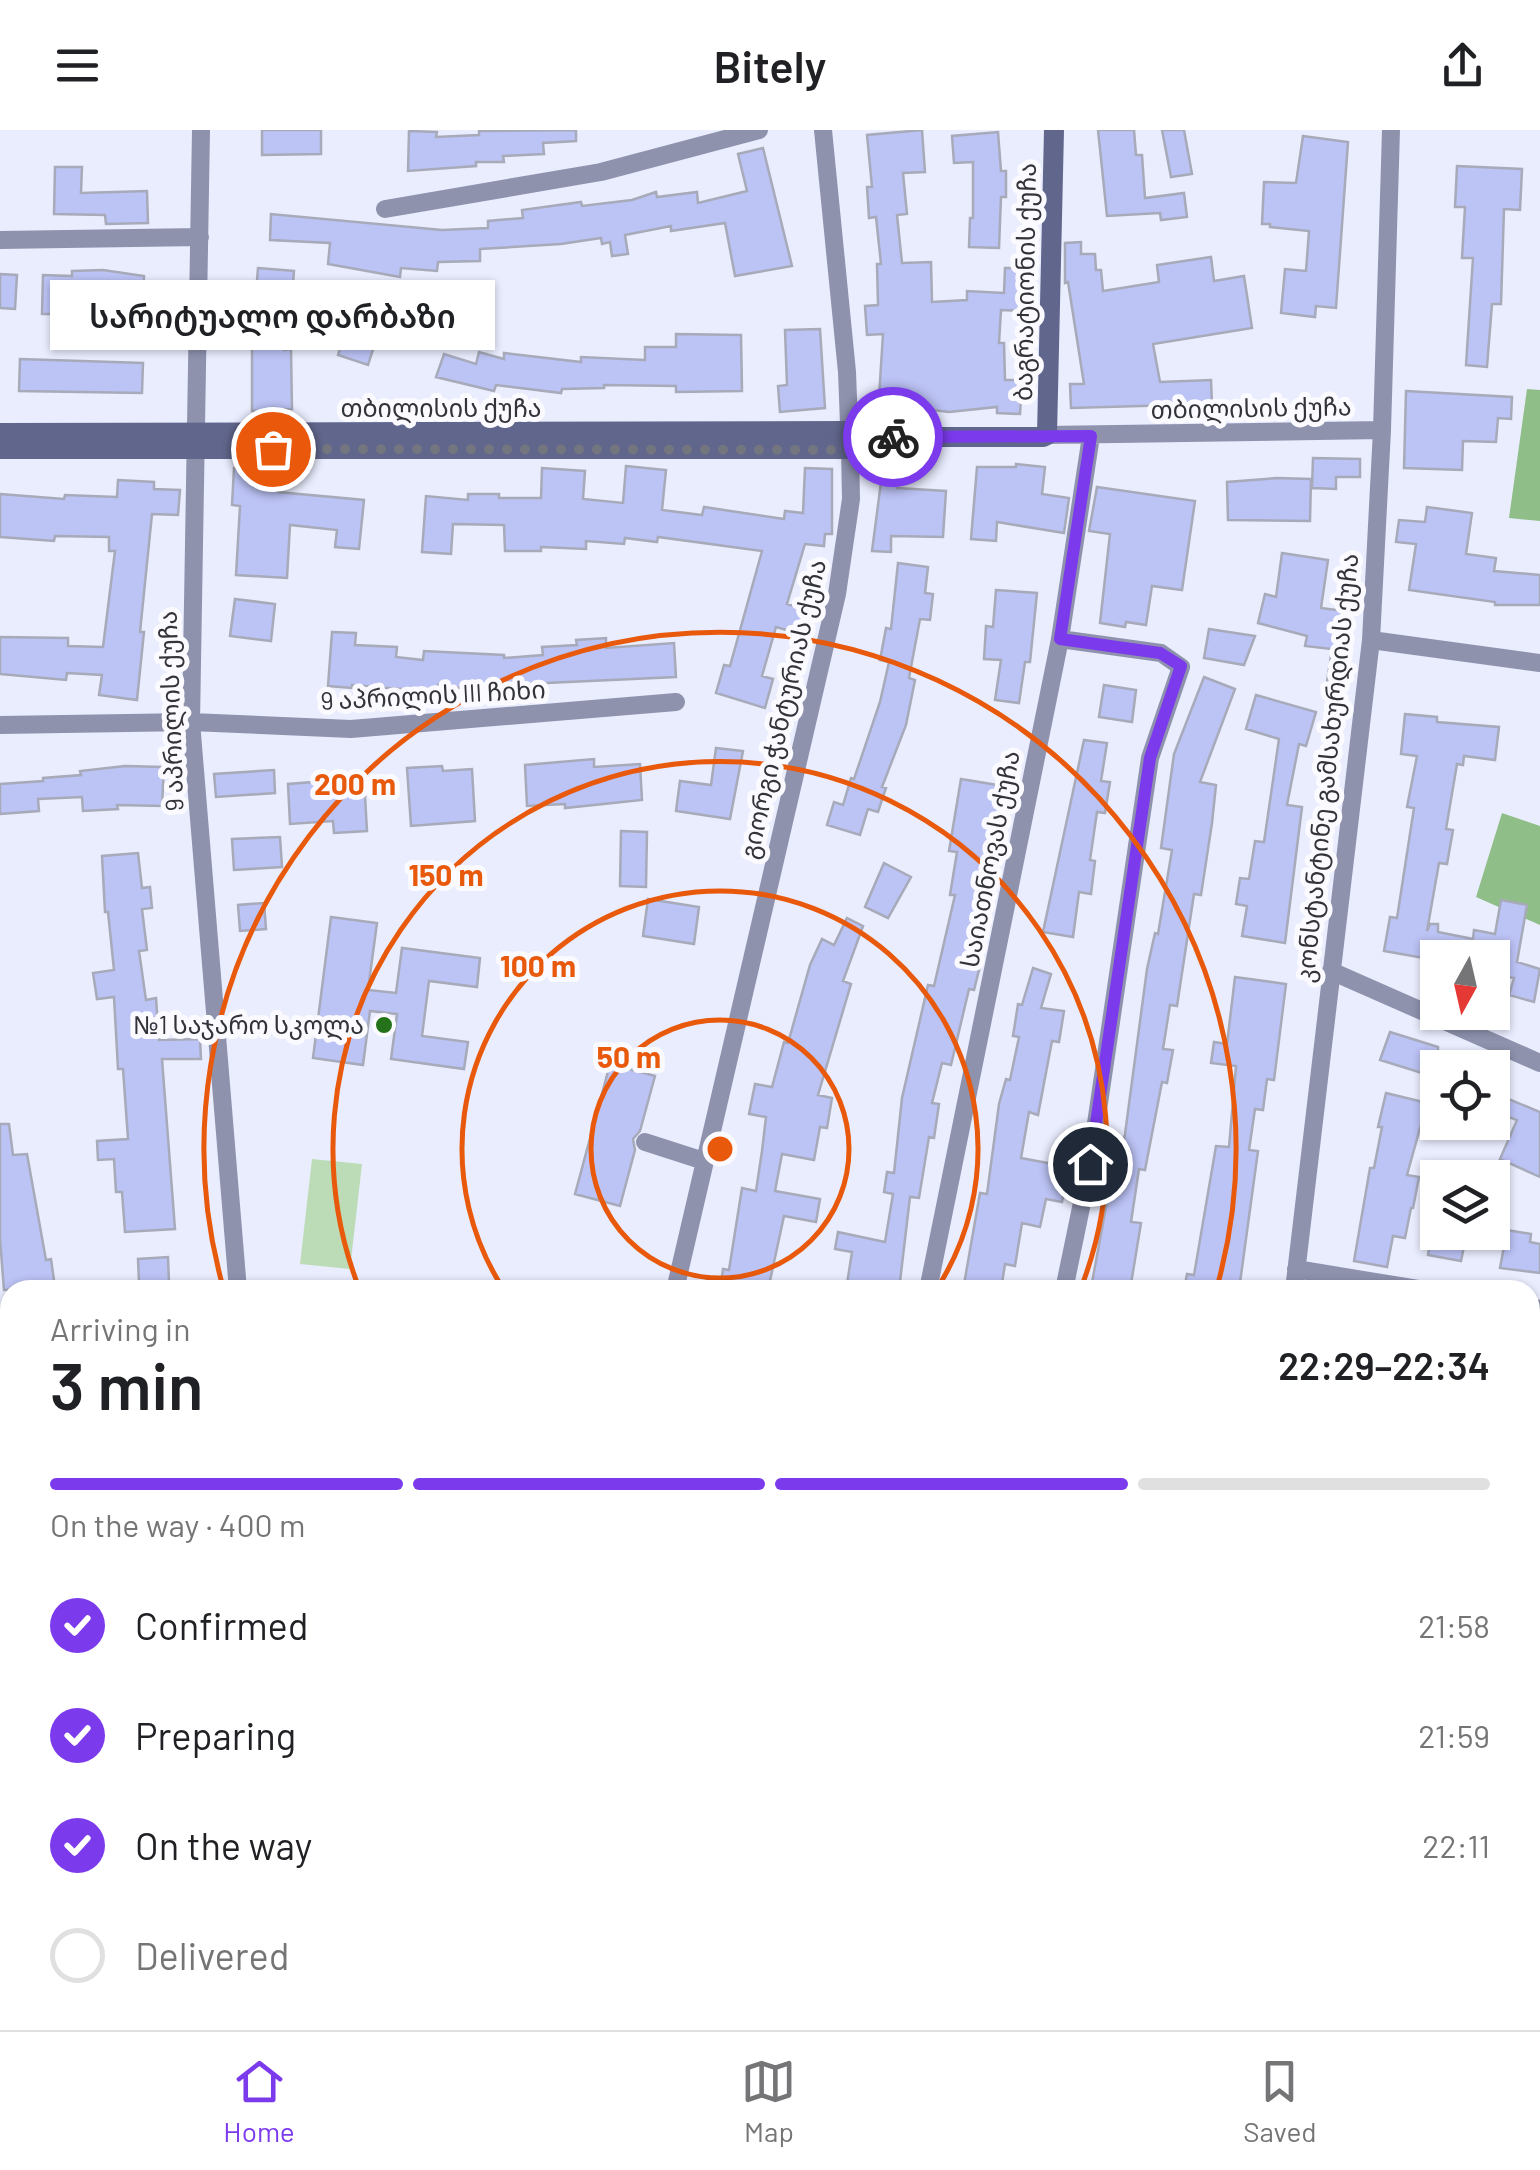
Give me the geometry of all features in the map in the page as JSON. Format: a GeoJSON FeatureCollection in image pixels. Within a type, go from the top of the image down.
{"type":"FeatureCollection","features":[{"type":"Feature","properties":{"kind":"street","name":"9 აპრილის ქუჩა"},"geometry":{"type":"LineString","coordinates":[[201,130],[191,722],[237,1280]]}},
{"type":"Feature","properties":{"kind":"street"},"geometry":{"type":"LineString","coordinates":[[385,209],[602,172],[759,130]]}},
{"type":"Feature","properties":{"kind":"street","name":"გიორგი ჭანტურიას ქუჩა"},"geometry":{"type":"LineString","coordinates":[[677,1280],[837,594],[851,499],[847,372],[823,130]]}},
{"type":"Feature","properties":{"kind":"street","name":"ბაგრატიონის ქუჩა"},"geometry":{"type":"LineString","coordinates":[[1047,435],[1054,130]]}},
{"type":"Feature","properties":{"kind":"street","name":"კონსტანტინე გამსახურდიას ქუჩა"},"geometry":{"type":"LineString","coordinates":[[1295,1280],[1371,640],[1382,430],[1390,130]]}},
{"type":"Feature","properties":{"kind":"street"},"geometry":{"type":"LineString","coordinates":[[0,240],[200,236]]}},
{"type":"Feature","properties":{"kind":"street","name":"თბილისის ქუჩა"},"geometry":{"type":"LineString","coordinates":[[0,449],[196,442],[849,440],[1382,430]]}},
{"type":"Feature","properties":{"kind":"street","name":"თბილისის ქუჩა"},"geometry":{"type":"LineString","coordinates":[[0,433],[196,442]]}},
{"type":"Feature","properties":{"kind":"street","name":"საიათნოვას ქუჩა"},"geometry":{"type":"LineString","coordinates":[[930,1280],[1060,639],[1091,436]]}},
{"type":"Feature","properties":{"kind":"street"},"geometry":{"type":"LineString","coordinates":[[1060,639],[1160,653],[1181,666],[1150,758],[1090,1164],[1066,1280]]}},
{"type":"Feature","properties":{"kind":"street"},"geometry":{"type":"LineString","coordinates":[[1371,640],[1540,662]]}},
{"type":"Feature","properties":{"kind":"street","name":"9 აპრილის III ჩიხი"},"geometry":{"type":"LineString","coordinates":[[0,725],[191,722],[351,729],[676,702]]}},
{"type":"Feature","properties":{"kind":"street"},"geometry":{"type":"LineString","coordinates":[[1331,971],[1540,1063]]}},
{"type":"Feature","properties":{"kind":"street"},"geometry":{"type":"LineString","coordinates":[[645,1142],[704,1161]]}},
{"type":"Feature","properties":{"kind":"street"},"geometry":{"type":"LineString","coordinates":[[1296,1269],[1363,1280]]}},
{"type":"Feature","properties":{"kind":"green space"},"geometry":{"type":"Polygon","coordinates":[[[1527,389],[1540,390],[1540,521],[1509,518],[1527,389]]]}},
{"type":"Feature","properties":{"kind":"green space"},"geometry":{"type":"Polygon","coordinates":[[[1502,813],[1540,826],[1540,925],[1476,897],[1502,813]]]}},
{"type":"Feature","properties":{"kind":"green space"},"geometry":{"type":"Polygon","coordinates":[[[312,1159],[362,1164],[350,1269],[300,1264],[312,1159]]]}},
{"type":"Feature","properties":{"kind":"building"},"geometry":{"type":"Polygon","coordinates":[[[262,130],[321,130],[321,154],[262,155],[262,130]]]}},
{"type":"Feature","properties":{"kind":"building"},"geometry":{"type":"Polygon","coordinates":[[[576,130],[576,141],[543,143],[544,154],[503,156],[504,162],[476,162],[476,166],[408,171],[409,131],[437,132],[436,137],[479,135],[479,131],[576,130]]]}},
{"type":"Feature","properties":{"kind":"building"},"geometry":{"type":"Polygon","coordinates":[[[922,130],[925,172],[903,173],[907,214],[897,215],[902,263],[931,262],[932,302],[967,300],[967,291],[1004,293],[1005,268],[1025,268],[1024,311],[1001,310],[999,343],[1004,343],[1005,380],[1022,380],[1020,414],[997,413],[997,407],[949,412],[923,409],[922,415],[874,412],[875,397],[879,397],[883,334],[867,335],[865,306],[878,305],[877,264],[881,264],[876,217],[869,218],[867,187],[872,187],[867,135],[922,130]]]}},
{"type":"Feature","properties":{"kind":"building"},"geometry":{"type":"Polygon","coordinates":[[[1098,130],[1134,130],[1136,155],[1142,155],[1145,198],[1184,193],[1187,217],[1161,220],[1160,213],[1107,216],[1098,130]]]}},
{"type":"Feature","properties":{"kind":"building"},"geometry":{"type":"Polygon","coordinates":[[[1162,130],[1184,130],[1192,174],[1171,177],[1162,130]]]}},
{"type":"Feature","properties":{"kind":"building"},"geometry":{"type":"Polygon","coordinates":[[[998,132],[1001,171],[1006,171],[999,248],[969,247],[973,162],[954,163],[952,136],[998,132]]]}},
{"type":"Feature","properties":{"kind":"building"},"geometry":{"type":"Polygon","coordinates":[[[1303,136],[1348,142],[1336,308],[1316,306],[1315,317],[1281,313],[1285,269],[1306,271],[1309,231],[1262,224],[1264,182],[1296,183],[1303,136]]]}},
{"type":"Feature","properties":{"kind":"building"},"geometry":{"type":"Polygon","coordinates":[[[763,148],[792,266],[735,276],[725,223],[671,231],[671,226],[625,235],[628,254],[612,256],[610,242],[602,244],[601,238],[480,249],[480,261],[438,262],[437,271],[401,268],[400,277],[328,264],[330,243],[270,240],[271,214],[442,230],[488,228],[488,221],[523,218],[522,210],[632,200],[656,192],[657,197],[697,192],[698,203],[747,191],[738,154],[763,148]]]}},
{"type":"Feature","properties":{"kind":"building"},"geometry":{"type":"Polygon","coordinates":[[[1457,166],[1522,169],[1520,210],[1504,209],[1501,304],[1492,304],[1487,367],[1466,365],[1473,258],[1462,258],[1465,207],[1455,207],[1457,166]]]}},
{"type":"Feature","properties":{"kind":"building"},"geometry":{"type":"Polygon","coordinates":[[[55,167],[82,167],[81,193],[147,191],[148,223],[106,224],[105,215],[54,214],[55,167]]]}},
{"type":"Feature","properties":{"kind":"building"},"geometry":{"type":"Polygon","coordinates":[[[1081,242],[1081,254],[1095,254],[1103,291],[1159,282],[1157,265],[1211,257],[1214,281],[1244,276],[1252,328],[1153,344],[1160,382],[1211,380],[1212,404],[1071,408],[1070,384],[1084,384],[1068,282],[1065,283],[1065,243],[1081,242]]]}},
{"type":"Feature","properties":{"kind":"building"},"geometry":{"type":"Polygon","coordinates":[[[258,268],[294,271],[292,296],[256,293],[258,268]]]}},
{"type":"Feature","properties":{"kind":"building"},"geometry":{"type":"Polygon","coordinates":[[[103,270],[144,276],[141,337],[109,338],[107,308],[63,309],[63,314],[42,314],[43,275],[72,276],[72,271],[103,270]]]}},
{"type":"Feature","properties":{"kind":"building"},"geometry":{"type":"Polygon","coordinates":[[[0,274],[17,275],[15,309],[0,308],[0,274]]]}},
{"type":"Feature","properties":{"kind":"building"},"geometry":{"type":"Polygon","coordinates":[[[354,305],[384,315],[368,365],[338,355],[354,305]]]}},
{"type":"Feature","properties":{"kind":"building"},"geometry":{"type":"Polygon","coordinates":[[[283,316],[284,350],[291,349],[292,409],[252,411],[252,317],[283,316]]]}},
{"type":"Feature","properties":{"kind":"building"},"geometry":{"type":"Polygon","coordinates":[[[820,329],[825,408],[780,412],[778,386],[787,385],[785,330],[820,329]]]}},
{"type":"Feature","properties":{"kind":"building"},"geometry":{"type":"Polygon","coordinates":[[[676,334],[741,335],[742,391],[676,392],[676,386],[604,385],[562,389],[561,393],[496,385],[494,391],[436,377],[444,354],[476,364],[479,352],[504,359],[504,353],[581,362],[581,357],[645,360],[645,347],[676,347],[676,334]]]}},
{"type":"Feature","properties":{"kind":"building"},"geometry":{"type":"Polygon","coordinates":[[[20,359],[143,363],[142,393],[19,391],[20,359]]]}},
{"type":"Feature","properties":{"kind":"building"},"geometry":{"type":"Polygon","coordinates":[[[1406,391],[1512,397],[1511,419],[1498,418],[1496,442],[1463,441],[1462,470],[1404,468],[1406,391]]]}},
{"type":"Feature","properties":{"kind":"building"},"geometry":{"type":"Polygon","coordinates":[[[1313,458],[1360,459],[1360,477],[1336,477],[1336,489],[1312,488],[1313,458]]]}},
{"type":"Feature","properties":{"kind":"building"},"geometry":{"type":"Polygon","coordinates":[[[626,466],[666,470],[662,510],[702,515],[704,507],[784,519],[785,511],[803,513],[805,468],[832,469],[832,534],[825,534],[824,546],[805,544],[787,604],[814,612],[807,636],[776,627],[762,676],[773,679],[765,708],[716,693],[724,665],[730,666],[762,551],[658,537],[657,542],[625,538],[624,544],[586,541],[586,549],[541,547],[541,551],[505,551],[504,525],[453,524],[451,554],[422,552],[426,496],[468,500],[468,494],[499,494],[499,498],[541,498],[542,468],[585,471],[583,499],[623,503],[626,466]]]}},
{"type":"Feature","properties":{"kind":"building"},"geometry":{"type":"Polygon","coordinates":[[[883,467],[899,469],[897,488],[946,491],[943,537],[891,536],[891,552],[872,551],[883,467]]]}},
{"type":"Feature","properties":{"kind":"building"},"geometry":{"type":"Polygon","coordinates":[[[977,467],[1045,467],[1042,494],[1069,498],[1064,533],[997,522],[996,541],[971,539],[977,467]]]}},
{"type":"Feature","properties":{"kind":"building"},"geometry":{"type":"Polygon","coordinates":[[[234,468],[279,470],[278,492],[364,500],[359,549],[335,547],[337,530],[290,525],[287,578],[236,575],[240,506],[232,505],[234,468]]]}},
{"type":"Feature","properties":{"kind":"building"},"geometry":{"type":"Polygon","coordinates":[[[1311,479],[1310,521],[1228,520],[1227,482],[1311,479]]]}},
{"type":"Feature","properties":{"kind":"building"},"geometry":{"type":"Polygon","coordinates":[[[118,480],[154,482],[154,489],[180,490],[178,515],[152,514],[137,700],[99,695],[102,675],[67,673],[66,680],[0,674],[0,637],[68,638],[68,646],[103,647],[115,551],[109,551],[109,537],[55,536],[54,541],[0,537],[0,494],[64,499],[65,495],[117,497],[118,480]]]}},
{"type":"Feature","properties":{"kind":"building"},"geometry":{"type":"Polygon","coordinates":[[[1097,487],[1195,501],[1182,590],[1152,586],[1146,625],[1100,623],[1110,534],[1089,531],[1097,487]]]}},
{"type":"Feature","properties":{"kind":"building"},"geometry":{"type":"Polygon","coordinates":[[[1427,507],[1472,513],[1466,554],[1496,558],[1494,571],[1540,575],[1540,605],[1495,605],[1409,590],[1416,544],[1396,542],[1399,520],[1425,522],[1427,507]]]}},
{"type":"Feature","properties":{"kind":"building"},"geometry":{"type":"Polygon","coordinates":[[[1282,553],[1328,560],[1321,608],[1352,612],[1341,684],[1327,682],[1332,649],[1305,646],[1307,636],[1258,623],[1265,594],[1276,597],[1282,553]]]}},
{"type":"Feature","properties":{"kind":"building"},"geometry":{"type":"Polygon","coordinates":[[[898,563],[928,567],[925,593],[933,594],[930,620],[920,619],[909,678],[915,680],[906,725],[882,787],[886,788],[878,812],[868,809],[860,835],[827,825],[834,802],[843,805],[880,702],[889,662],[880,660],[886,628],[891,629],[898,563]]]}},
{"type":"Feature","properties":{"kind":"building"},"geometry":{"type":"Polygon","coordinates":[[[996,590],[1037,593],[1030,662],[1025,662],[1019,703],[995,700],[1001,660],[984,659],[986,626],[993,627],[996,590]]]}},
{"type":"Feature","properties":{"kind":"building"},"geometry":{"type":"Polygon","coordinates":[[[235,599],[275,604],[271,641],[230,636],[235,599]]]}},
{"type":"Feature","properties":{"kind":"building"},"geometry":{"type":"Polygon","coordinates":[[[1209,629],[1255,636],[1244,665],[1204,658],[1209,629]]]}},
{"type":"Feature","properties":{"kind":"building"},"geometry":{"type":"Polygon","coordinates":[[[332,632],[356,633],[355,645],[397,647],[396,657],[423,660],[424,651],[504,658],[543,655],[542,647],[577,645],[576,640],[606,638],[606,648],[674,643],[676,677],[502,685],[502,693],[438,685],[437,692],[328,686],[332,632]]]}},
{"type":"Feature","properties":{"kind":"building"},"geometry":{"type":"Polygon","coordinates":[[[1204,677],[1235,689],[1200,782],[1216,785],[1212,823],[1201,895],[1194,894],[1177,1006],[1170,1005],[1163,1049],[1173,1050],[1167,1083],[1162,1082],[1145,1170],[1139,1169],[1131,1222],[1141,1223],[1132,1280],[1092,1280],[1111,1180],[1116,1181],[1125,1134],[1147,969],[1155,933],[1158,934],[1172,850],[1161,848],[1174,754],[1204,677]]]}},
{"type":"Feature","properties":{"kind":"building"},"geometry":{"type":"Polygon","coordinates":[[[1104,685],[1136,690],[1132,722],[1099,717],[1104,685]]]}},
{"type":"Feature","properties":{"kind":"building"},"geometry":{"type":"Polygon","coordinates":[[[1256,695],[1316,712],[1306,746],[1299,744],[1287,805],[1302,807],[1285,943],[1242,936],[1247,906],[1236,904],[1240,878],[1249,879],[1255,841],[1264,842],[1279,739],[1246,729],[1256,695]]]}},
{"type":"Feature","properties":{"kind":"building"},"geometry":{"type":"Polygon","coordinates":[[[1405,714],[1437,717],[1437,722],[1499,727],[1495,760],[1464,756],[1463,765],[1457,764],[1446,829],[1453,830],[1447,864],[1439,863],[1427,931],[1430,924],[1438,924],[1438,932],[1473,939],[1474,930],[1495,934],[1501,900],[1527,905],[1517,962],[1540,969],[1534,1002],[1510,995],[1514,978],[1510,977],[1510,940],[1420,940],[1420,957],[1384,951],[1390,917],[1397,918],[1414,808],[1407,807],[1417,756],[1401,754],[1405,714]]]}},
{"type":"Feature","properties":{"kind":"building"},"geometry":{"type":"Polygon","coordinates":[[[1084,740],[1107,743],[1101,781],[1110,782],[1105,813],[1097,812],[1090,860],[1095,861],[1091,894],[1079,892],[1073,937],[1043,932],[1084,740]]]}},
{"type":"Feature","properties":{"kind":"building"},"geometry":{"type":"Polygon","coordinates":[[[716,748],[743,751],[730,819],[676,811],[680,781],[711,785],[716,748]]]}},
{"type":"Feature","properties":{"kind":"building"},"geometry":{"type":"Polygon","coordinates":[[[594,759],[594,767],[640,764],[642,800],[565,808],[565,804],[527,806],[525,765],[594,759]]]}},
{"type":"Feature","properties":{"kind":"building"},"geometry":{"type":"Polygon","coordinates":[[[442,766],[443,771],[472,769],[475,821],[411,826],[407,768],[442,766]]]}},
{"type":"Feature","properties":{"kind":"building"},"geometry":{"type":"Polygon","coordinates":[[[164,767],[162,806],[117,805],[118,809],[83,811],[82,797],[38,799],[39,811],[0,814],[0,784],[43,781],[81,775],[80,771],[164,767]]]}},
{"type":"Feature","properties":{"kind":"building"},"geometry":{"type":"Polygon","coordinates":[[[274,770],[275,793],[216,797],[214,774],[274,770]]]}},
{"type":"Feature","properties":{"kind":"building"},"geometry":{"type":"Polygon","coordinates":[[[364,778],[367,831],[334,833],[333,821],[290,824],[288,784],[364,778]]]}},
{"type":"Feature","properties":{"kind":"building"},"geometry":{"type":"Polygon","coordinates":[[[961,779],[1004,786],[993,857],[987,857],[978,919],[987,921],[979,957],[982,958],[974,990],[969,989],[951,1065],[942,1063],[932,1103],[939,1104],[934,1138],[929,1137],[919,1198],[910,1197],[900,1280],[848,1280],[852,1252],[835,1249],[838,1232],[885,1242],[893,1194],[884,1192],[887,1172],[894,1173],[902,1098],[928,985],[934,986],[955,895],[950,895],[957,852],[949,851],[961,779]]]}},
{"type":"Feature","properties":{"kind":"building"},"geometry":{"type":"Polygon","coordinates":[[[621,831],[647,832],[646,887],[620,886],[621,831]]]}},
{"type":"Feature","properties":{"kind":"building"},"geometry":{"type":"Polygon","coordinates":[[[280,837],[282,867],[234,870],[232,839],[280,837]]]}},
{"type":"Feature","properties":{"kind":"building"},"geometry":{"type":"Polygon","coordinates":[[[138,853],[142,888],[150,887],[152,908],[142,909],[147,950],[139,951],[146,1000],[156,998],[159,1040],[200,1039],[201,1059],[162,1059],[175,1229],[125,1232],[114,1159],[98,1160],[97,1141],[128,1139],[123,1069],[118,1069],[114,997],[97,999],[93,973],[114,970],[102,856],[138,853]]]}},
{"type":"Feature","properties":{"kind":"building"},"geometry":{"type":"Polygon","coordinates":[[[884,863],[911,877],[888,918],[865,907],[884,863]]]}},
{"type":"Feature","properties":{"kind":"building"},"geometry":{"type":"Polygon","coordinates":[[[648,899],[699,907],[694,944],[643,936],[648,899]]]}},
{"type":"Feature","properties":{"kind":"building"},"geometry":{"type":"Polygon","coordinates":[[[264,903],[266,929],[240,931],[238,905],[264,903]]]}},
{"type":"Feature","properties":{"kind":"building"},"geometry":{"type":"Polygon","coordinates":[[[331,917],[377,923],[368,990],[396,993],[402,948],[480,958],[477,987],[429,981],[422,1036],[468,1042],[464,1069],[391,1059],[397,1014],[370,1011],[363,1065],[313,1058],[331,917]]]}},
{"type":"Feature","properties":{"kind":"building"},"geometry":{"type":"Polygon","coordinates":[[[847,918],[863,926],[843,981],[851,984],[818,1095],[832,1098],[827,1128],[820,1127],[814,1160],[782,1154],[775,1191],[820,1199],[816,1222],[784,1216],[770,1280],[721,1280],[723,1269],[729,1270],[742,1188],[756,1191],[766,1117],[749,1114],[755,1084],[772,1087],[810,965],[822,939],[834,945],[847,918]]]}},
{"type":"Feature","properties":{"kind":"building"},"geometry":{"type":"Polygon","coordinates":[[[1033,968],[1051,974],[1041,1008],[1064,1011],[1059,1042],[1052,1041],[1038,1115],[1029,1112],[1021,1158],[1069,1167],[1062,1202],[1046,1199],[1040,1227],[1022,1223],[1015,1266],[1005,1264],[1003,1280],[965,1280],[980,1193],[987,1194],[999,1104],[1006,1079],[1010,1080],[1019,1037],[1013,1036],[1018,1004],[1022,1005],[1033,968]]]}},
{"type":"Feature","properties":{"kind":"building"},"geometry":{"type":"Polygon","coordinates":[[[1235,977],[1286,984],[1274,1080],[1267,1079],[1263,1110],[1255,1109],[1249,1150],[1258,1151],[1240,1280],[1186,1280],[1187,1274],[1194,1275],[1216,1146],[1229,1147],[1236,1066],[1211,1063],[1214,1042],[1227,1044],[1235,977]]]}},
{"type":"Feature","properties":{"kind":"building"},"geometry":{"type":"Polygon","coordinates":[[[1390,1032],[1438,1047],[1420,1050],[1420,1072],[1380,1060],[1390,1032]]]}},
{"type":"Feature","properties":{"kind":"building"},"geometry":{"type":"Polygon","coordinates":[[[610,1064],[655,1076],[640,1131],[633,1139],[635,1150],[620,1206],[575,1194],[610,1064]]]}},
{"type":"Feature","properties":{"kind":"building"},"geometry":{"type":"Polygon","coordinates":[[[1386,1093],[1420,1101],[1420,1128],[1407,1175],[1419,1177],[1413,1208],[1405,1238],[1393,1236],[1387,1267],[1354,1261],[1370,1168],[1374,1168],[1382,1127],[1378,1127],[1386,1093]]]}},
{"type":"Feature","properties":{"kind":"building"},"geometry":{"type":"Polygon","coordinates":[[[1510,1100],[1540,1112],[1540,1177],[1510,1164],[1510,1160],[1500,1159],[1517,1120],[1510,1117],[1510,1100]]]}},
{"type":"Feature","properties":{"kind":"building"},"geometry":{"type":"Polygon","coordinates":[[[0,1124],[9,1124],[13,1155],[27,1154],[46,1260],[51,1259],[54,1280],[3,1280],[0,1124]]]}},
{"type":"Feature","properties":{"kind":"building"},"geometry":{"type":"Polygon","coordinates":[[[1510,1230],[1531,1234],[1530,1242],[1540,1244],[1540,1273],[1500,1268],[1503,1250],[1510,1250],[1510,1230]]]}},
{"type":"Feature","properties":{"kind":"building"},"geometry":{"type":"Polygon","coordinates":[[[1429,1250],[1463,1250],[1461,1261],[1428,1255],[1429,1250]]]}},
{"type":"Feature","properties":{"kind":"building"},"geometry":{"type":"Polygon","coordinates":[[[168,1257],[169,1280],[139,1280],[138,1259],[168,1257]]]}},
{"type":"Feature","properties":{"kind":"way so far"},"geometry":{"type":"LineString","coordinates":[[273,449],[850,450],[882,437],[893,437]]}},
{"type":"Feature","properties":{"kind":"place","name":"სარიტუალო დარბაზი"},"geometry":{"type":"Point","coordinates":[273,449]}},
{"type":"Feature","properties":{"kind":"place","name":"№1 საჯარო სკოლა"},"geometry":{"type":"Point","coordinates":[384,1025]}},
{"type":"Feature","properties":{"kind":"route"},"geometry":{"type":"LineString","coordinates":[[893,437],[1091,436],[1060,639],[1160,653],[1181,666],[1150,758],[1090,1164]]}}]}
